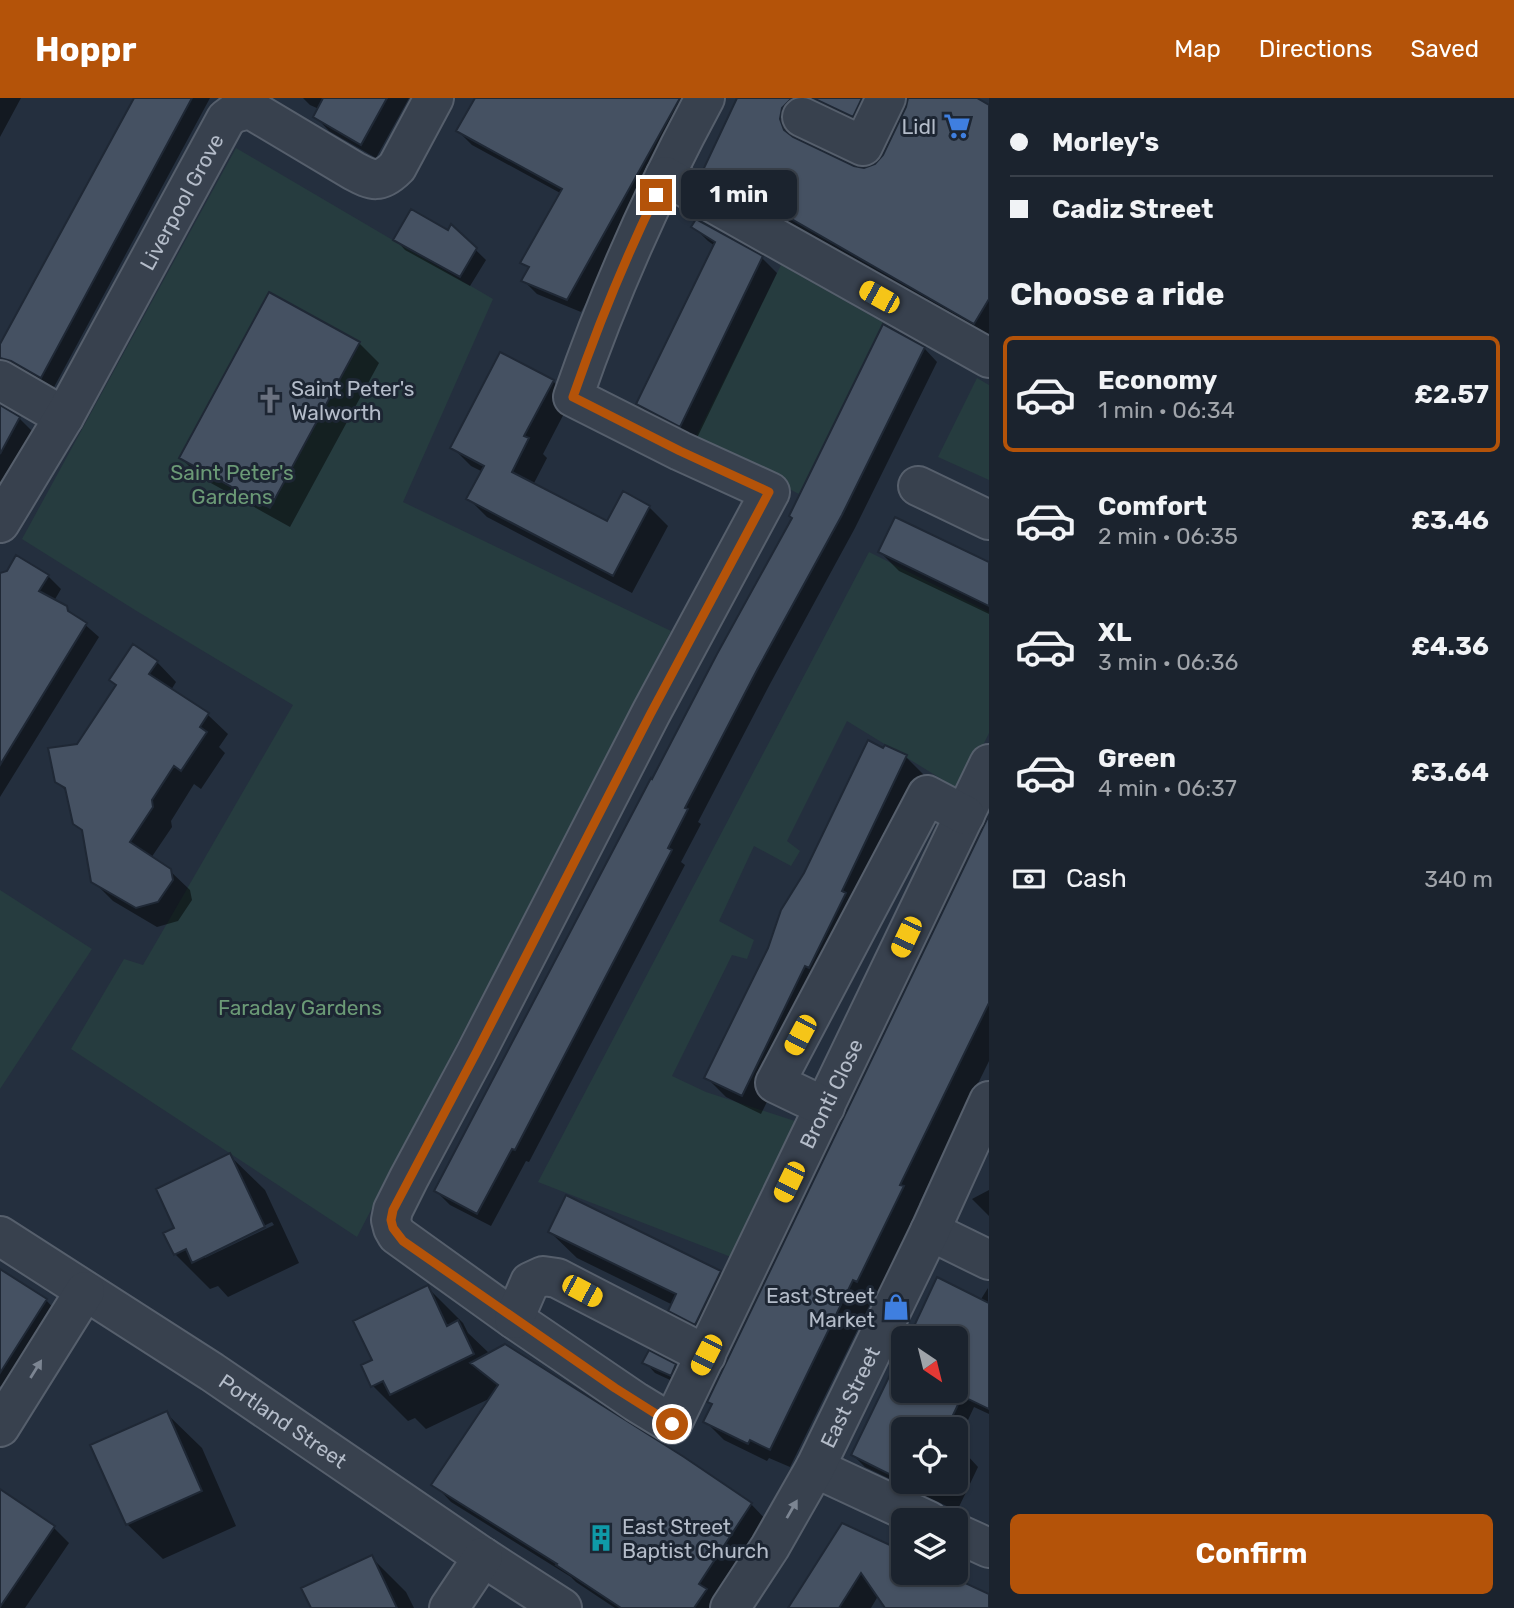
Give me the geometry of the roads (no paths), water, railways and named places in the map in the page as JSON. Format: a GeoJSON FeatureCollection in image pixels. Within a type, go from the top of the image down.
{"type":"FeatureCollection","features":[{"type":"Feature","properties":{"kind":"street","name":"Liverpool Grove"},"geometry":{"type":"LineString","coordinates":[[0,523],[64,417],[226,119],[234,113],[250,108],[354,171],[370,179],[380,179],[397,167],[434,98]]}},
{"type":"Feature","properties":{"kind":"street"},"geometry":{"type":"LineString","coordinates":[[705,98],[621,270],[573,397],[769,492],[651,713],[393,1210],[391,1220],[393,1228],[403,1241],[514,1319],[530,1283],[543,1276],[558,1278],[706,1355]]}},
{"type":"Feature","properties":{"kind":"street"},"geometry":{"type":"LineString","coordinates":[[802,117],[863,146],[886,98]]}},
{"type":"Feature","properties":{"kind":"street"},"geometry":{"type":"LineString","coordinates":[[665,176],[989,358]]}},
{"type":"Feature","properties":{"kind":"street"},"geometry":{"type":"LineString","coordinates":[[1,380],[64,417]]}},
{"type":"Feature","properties":{"kind":"street"},"geometry":{"type":"LineString","coordinates":[[918,486],[989,520]]}},
{"type":"Feature","properties":{"kind":"street","name":"Bronti Close"},"geometry":{"type":"LineString","coordinates":[[514,1319],[672,1424],[989,764]]}},
{"type":"Feature","properties":{"kind":"street"},"geometry":{"type":"LineString","coordinates":[[825,1107],[775,1083],[927,795],[965,815]]}},
{"type":"Feature","properties":{"kind":"street","name":"East Street"},"geometry":{"type":"LineString","coordinates":[[730,1608],[770,1547],[816,1468],[989,1101]]}},
{"type":"Feature","properties":{"kind":"street"},"geometry":{"type":"LineString","coordinates":[[930,1231],[989,1260]]}},
{"type":"Feature","properties":{"kind":"street","name":"Portland Street"},"geometry":{"type":"LineString","coordinates":[[0,1236],[223,1380],[562,1608]]}},
{"type":"Feature","properties":{"kind":"street"},"geometry":{"type":"LineString","coordinates":[[0,1427],[85,1291]]}},
{"type":"Feature","properties":{"kind":"street"},"geometry":{"type":"LineString","coordinates":[[816,1468],[901,1508]]}},
{"type":"Feature","properties":{"kind":"street"},"geometry":{"type":"LineString","coordinates":[[968,1538],[989,1548]]}},
{"type":"Feature","properties":{"kind":"street"},"geometry":{"type":"LineString","coordinates":[[449,1608],[484,1557]]}},
{"type":"Feature","properties":{"kind":"place","name":"Lidl"},"geometry":{"type":"Point","coordinates":[957,126]}},
{"type":"Feature","properties":{"kind":"place","name":"Saint Peter's Walworth"},"geometry":{"type":"Point","coordinates":[270,400]}},
{"type":"Feature","properties":{"kind":"place","name":"East Street Market"},"geometry":{"type":"Point","coordinates":[896,1307]}},
{"type":"Feature","properties":{"kind":"place","name":"East Street Baptist Church"},"geometry":{"type":"Point","coordinates":[601,1538]}},
{"type":"Feature","properties":{"kind":"park label","name":"Saint Peter's Gardens"},"geometry":{"type":"Point","coordinates":[232,484]}},
{"type":"Feature","properties":{"kind":"park label","name":"Faraday Gardens"},"geometry":{"type":"Point","coordinates":[300,1007]}}]}
